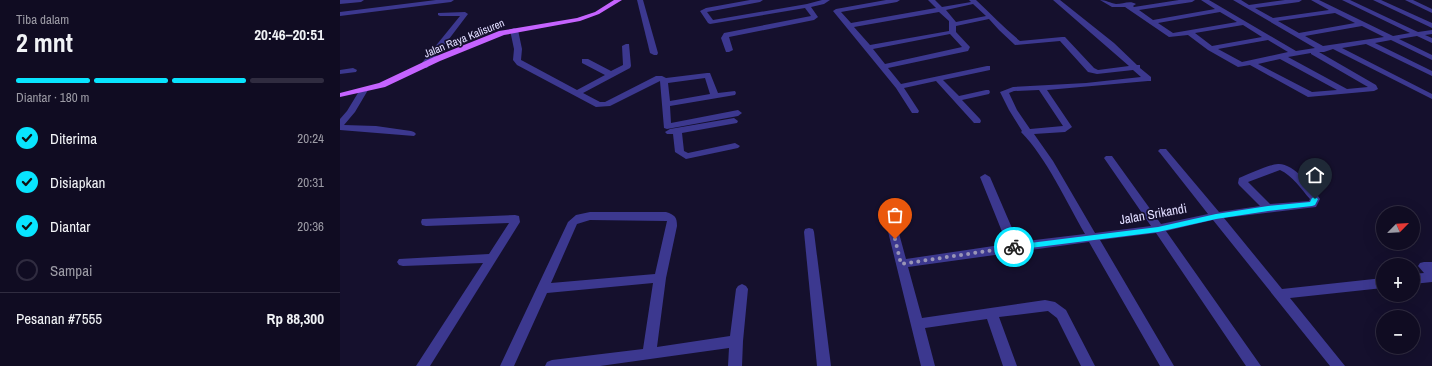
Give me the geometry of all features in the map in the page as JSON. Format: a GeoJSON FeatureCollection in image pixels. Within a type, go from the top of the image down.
{"type":"FeatureCollection","features":[{"type":"Feature","properties":{"kind":"main road","name":"Jalan Raya Kalisuren"},"geometry":{"type":"LineString","coordinates":[[340,95],[364,90],[389,82],[451,53],[514,30],[578,20],[597,13],[619,0]]}},
{"type":"Feature","properties":{"kind":"street"},"geometry":{"type":"LineString","coordinates":[[340,2],[361,0]]}},
{"type":"Feature","properties":{"kind":"street"},"geometry":{"type":"LineString","coordinates":[[340,14],[452,0]]}},
{"type":"Feature","properties":{"kind":"street"},"geometry":{"type":"LineString","coordinates":[[424,66],[465,14],[440,14],[452,0]]}},
{"type":"Feature","properties":{"kind":"street"},"geometry":{"type":"LineString","coordinates":[[640,0],[654,53]]}},
{"type":"Feature","properties":{"kind":"street"},"geometry":{"type":"LineString","coordinates":[[760,0],[706,10],[703,12],[710,22],[714,22],[807,6],[822,3],[827,0]]}},
{"type":"Feature","properties":{"kind":"street"},"geometry":{"type":"LineString","coordinates":[[897,0],[836,11],[884,66],[915,111]]}},
{"type":"Feature","properties":{"kind":"street"},"geometry":{"type":"LineString","coordinates":[[884,66],[965,49],[966,47],[952,28],[952,20],[931,0]]}},
{"type":"Feature","properties":{"kind":"street"},"geometry":{"type":"LineString","coordinates":[[1056,0],[1137,67],[1148,79],[1086,85],[1013,89],[1004,92],[1007,101],[1026,132],[1039,145],[1167,366]]}},
{"type":"Feature","properties":{"kind":"street"},"geometry":{"type":"LineString","coordinates":[[1103,0],[1114,6],[1130,7],[1192,0]]}},
{"type":"Feature","properties":{"kind":"street"},"geometry":{"type":"LineString","coordinates":[[1130,7],[1159,0]]}},
{"type":"Feature","properties":{"kind":"street"},"geometry":{"type":"LineString","coordinates":[[1204,0],[1295,54]]}},
{"type":"Feature","properties":{"kind":"street"},"geometry":{"type":"LineString","coordinates":[[1236,0],[1324,50]]}},
{"type":"Feature","properties":{"kind":"street"},"geometry":{"type":"LineString","coordinates":[[1249,7],[1299,0]]}},
{"type":"Feature","properties":{"kind":"street"},"geometry":{"type":"LineString","coordinates":[[1314,0],[1432,58]]}},
{"type":"Feature","properties":{"kind":"street"},"geometry":{"type":"LineString","coordinates":[[1345,0],[1432,41]]}},
{"type":"Feature","properties":{"kind":"street"},"geometry":{"type":"LineString","coordinates":[[1376,0],[1432,26]]}},
{"type":"Feature","properties":{"kind":"street"},"geometry":{"type":"LineString","coordinates":[[1408,0],[1432,11]]}},
{"type":"Feature","properties":{"kind":"street"},"geometry":{"type":"LineString","coordinates":[[848,26],[941,10],[971,2],[996,22],[1001,29],[1018,43],[1062,39],[1091,70],[1097,72],[1137,67]]}},
{"type":"Feature","properties":{"kind":"street"},"geometry":{"type":"LineString","coordinates":[[729,50],[725,38],[726,35],[814,18],[807,6]]}},
{"type":"Feature","properties":{"kind":"street"},"geometry":{"type":"LineString","coordinates":[[1130,7],[1172,35],[1244,23]]}},
{"type":"Feature","properties":{"kind":"street"},"geometry":{"type":"LineString","coordinates":[[1152,22],[1221,10]]}},
{"type":"Feature","properties":{"kind":"street"},"geometry":{"type":"LineString","coordinates":[[1272,20],[1335,11]]}},
{"type":"Feature","properties":{"kind":"street"},"geometry":{"type":"LineString","coordinates":[[868,48],[987,18]]}},
{"type":"Feature","properties":{"kind":"street"},"geometry":{"type":"LineString","coordinates":[[1298,35],[1362,24]]}},
{"type":"Feature","properties":{"kind":"street"},"geometry":{"type":"LineString","coordinates":[[514,30],[518,49],[517,60],[520,63],[599,105],[603,105],[655,79],[662,78],[664,82],[667,126],[669,132],[677,132],[734,122]]}},
{"type":"Feature","properties":{"kind":"street"},"geometry":{"type":"LineString","coordinates":[[1190,33],[1211,48],[1238,64],[1432,32]]}},
{"type":"Feature","properties":{"kind":"street"},"geometry":{"type":"LineString","coordinates":[[1211,48],[1269,38]]}},
{"type":"Feature","properties":{"kind":"street"},"geometry":{"type":"LineString","coordinates":[[1369,43],[1432,74]]}},
{"type":"Feature","properties":{"kind":"street"},"geometry":{"type":"LineString","coordinates":[[577,93],[627,66],[626,46]]}},
{"type":"Feature","properties":{"kind":"street"},"geometry":{"type":"LineString","coordinates":[[1336,48],[1432,97]]}},
{"type":"Feature","properties":{"kind":"street"},"geometry":{"type":"LineString","coordinates":[[1251,63],[1311,94],[1374,89],[1314,52]]}},
{"type":"Feature","properties":{"kind":"street"},"geometry":{"type":"LineString","coordinates":[[1283,57],[1346,92]]}},
{"type":"Feature","properties":{"kind":"street"},"geometry":{"type":"LineString","coordinates":[[585,60],[612,75]]}},
{"type":"Feature","properties":{"kind":"street"},"geometry":{"type":"LineString","coordinates":[[899,87],[987,68]]}},
{"type":"Feature","properties":{"kind":"street"},"geometry":{"type":"LineString","coordinates":[[340,72],[353,70]]}},
{"type":"Feature","properties":{"kind":"street"},"geometry":{"type":"LineString","coordinates":[[664,82],[707,76],[710,78],[715,96]]}},
{"type":"Feature","properties":{"kind":"street"},"geometry":{"type":"LineString","coordinates":[[938,79],[977,121]]}},
{"type":"Feature","properties":{"kind":"street"},"geometry":{"type":"LineString","coordinates":[[1026,132],[1065,129],[1068,127],[1041,87]]}},
{"type":"Feature","properties":{"kind":"street"},"geometry":{"type":"LineString","coordinates":[[340,124],[351,112],[364,90]]}},
{"type":"Feature","properties":{"kind":"street"},"geometry":{"type":"LineString","coordinates":[[957,99],[986,92]]}},
{"type":"Feature","properties":{"kind":"street"},"geometry":{"type":"LineString","coordinates":[[666,104],[732,93]]}},
{"type":"Feature","properties":{"kind":"street"},"geometry":{"type":"LineString","coordinates":[[667,126],[738,113]]}},
{"type":"Feature","properties":{"kind":"street"},"geometry":{"type":"LineString","coordinates":[[340,127],[376,128],[412,134]]}},
{"type":"Feature","properties":{"kind":"street"},"geometry":{"type":"LineString","coordinates":[[677,132],[680,152],[682,155],[686,156],[735,146]]}},
{"type":"Feature","properties":{"kind":"street"},"geometry":{"type":"LineString","coordinates":[[1163,152],[1281,294],[1338,366]]}},
{"type":"Feature","properties":{"kind":"street"},"geometry":{"type":"LineString","coordinates":[[1109,158],[1254,366]]}},
{"type":"Feature","properties":{"kind":"street","name":"Jalan Srikandi"},"geometry":{"type":"LineString","coordinates":[[901,264],[1014,247],[1158,229],[1216,216],[1268,208],[1312,204],[1315,199],[1290,172],[1284,168],[1279,167],[1243,179],[1244,183],[1268,208]]}},
{"type":"Feature","properties":{"kind":"street"},"geometry":{"type":"LineString","coordinates":[[985,177],[1014,247]]}},
{"type":"Feature","properties":{"kind":"street"},"geometry":{"type":"LineString","coordinates":[[889,215],[928,366]]}},
{"type":"Feature","properties":{"kind":"street"},"geometry":{"type":"LineString","coordinates":[[507,366],[573,222],[580,218],[590,216],[669,217],[672,219],[672,226],[660,278],[650,354]]}},
{"type":"Feature","properties":{"kind":"street"},"geometry":{"type":"LineString","coordinates":[[423,366],[515,222],[515,219],[426,222]]}},
{"type":"Feature","properties":{"kind":"street"},"geometry":{"type":"LineString","coordinates":[[809,232],[824,366]]}},
{"type":"Feature","properties":{"kind":"street"},"geometry":{"type":"LineString","coordinates":[[402,262],[492,258]]}},
{"type":"Feature","properties":{"kind":"street"},"geometry":{"type":"LineString","coordinates":[[1420,278],[1432,276],[1424,266],[1432,266]]}},
{"type":"Feature","properties":{"kind":"street"},"geometry":{"type":"LineString","coordinates":[[544,288],[660,278]]}},
{"type":"Feature","properties":{"kind":"street"},"geometry":{"type":"LineString","coordinates":[[1281,294],[1376,284]]}},
{"type":"Feature","properties":{"kind":"street"},"geometry":{"type":"LineString","coordinates":[[735,366],[736,341],[742,289]]}},
{"type":"Feature","properties":{"kind":"street"},"geometry":{"type":"LineString","coordinates":[[917,324],[992,314],[1044,305],[1051,306],[1062,314],[1088,366]]}},
{"type":"Feature","properties":{"kind":"street"},"geometry":{"type":"LineString","coordinates":[[992,314],[1010,366]]}},
{"type":"Feature","properties":{"kind":"street"},"geometry":{"type":"LineString","coordinates":[[552,366],[650,354],[736,341]]}},
{"type":"Feature","properties":{"kind":"way so far"},"geometry":{"type":"LineString","coordinates":[[895,239],[901,264],[1014,247]]}},
{"type":"Feature","properties":{"kind":"route"},"geometry":{"type":"LineString","coordinates":[[1014,247],[1158,229],[1216,216],[1268,208],[1312,204],[1315,199]]}}]}
